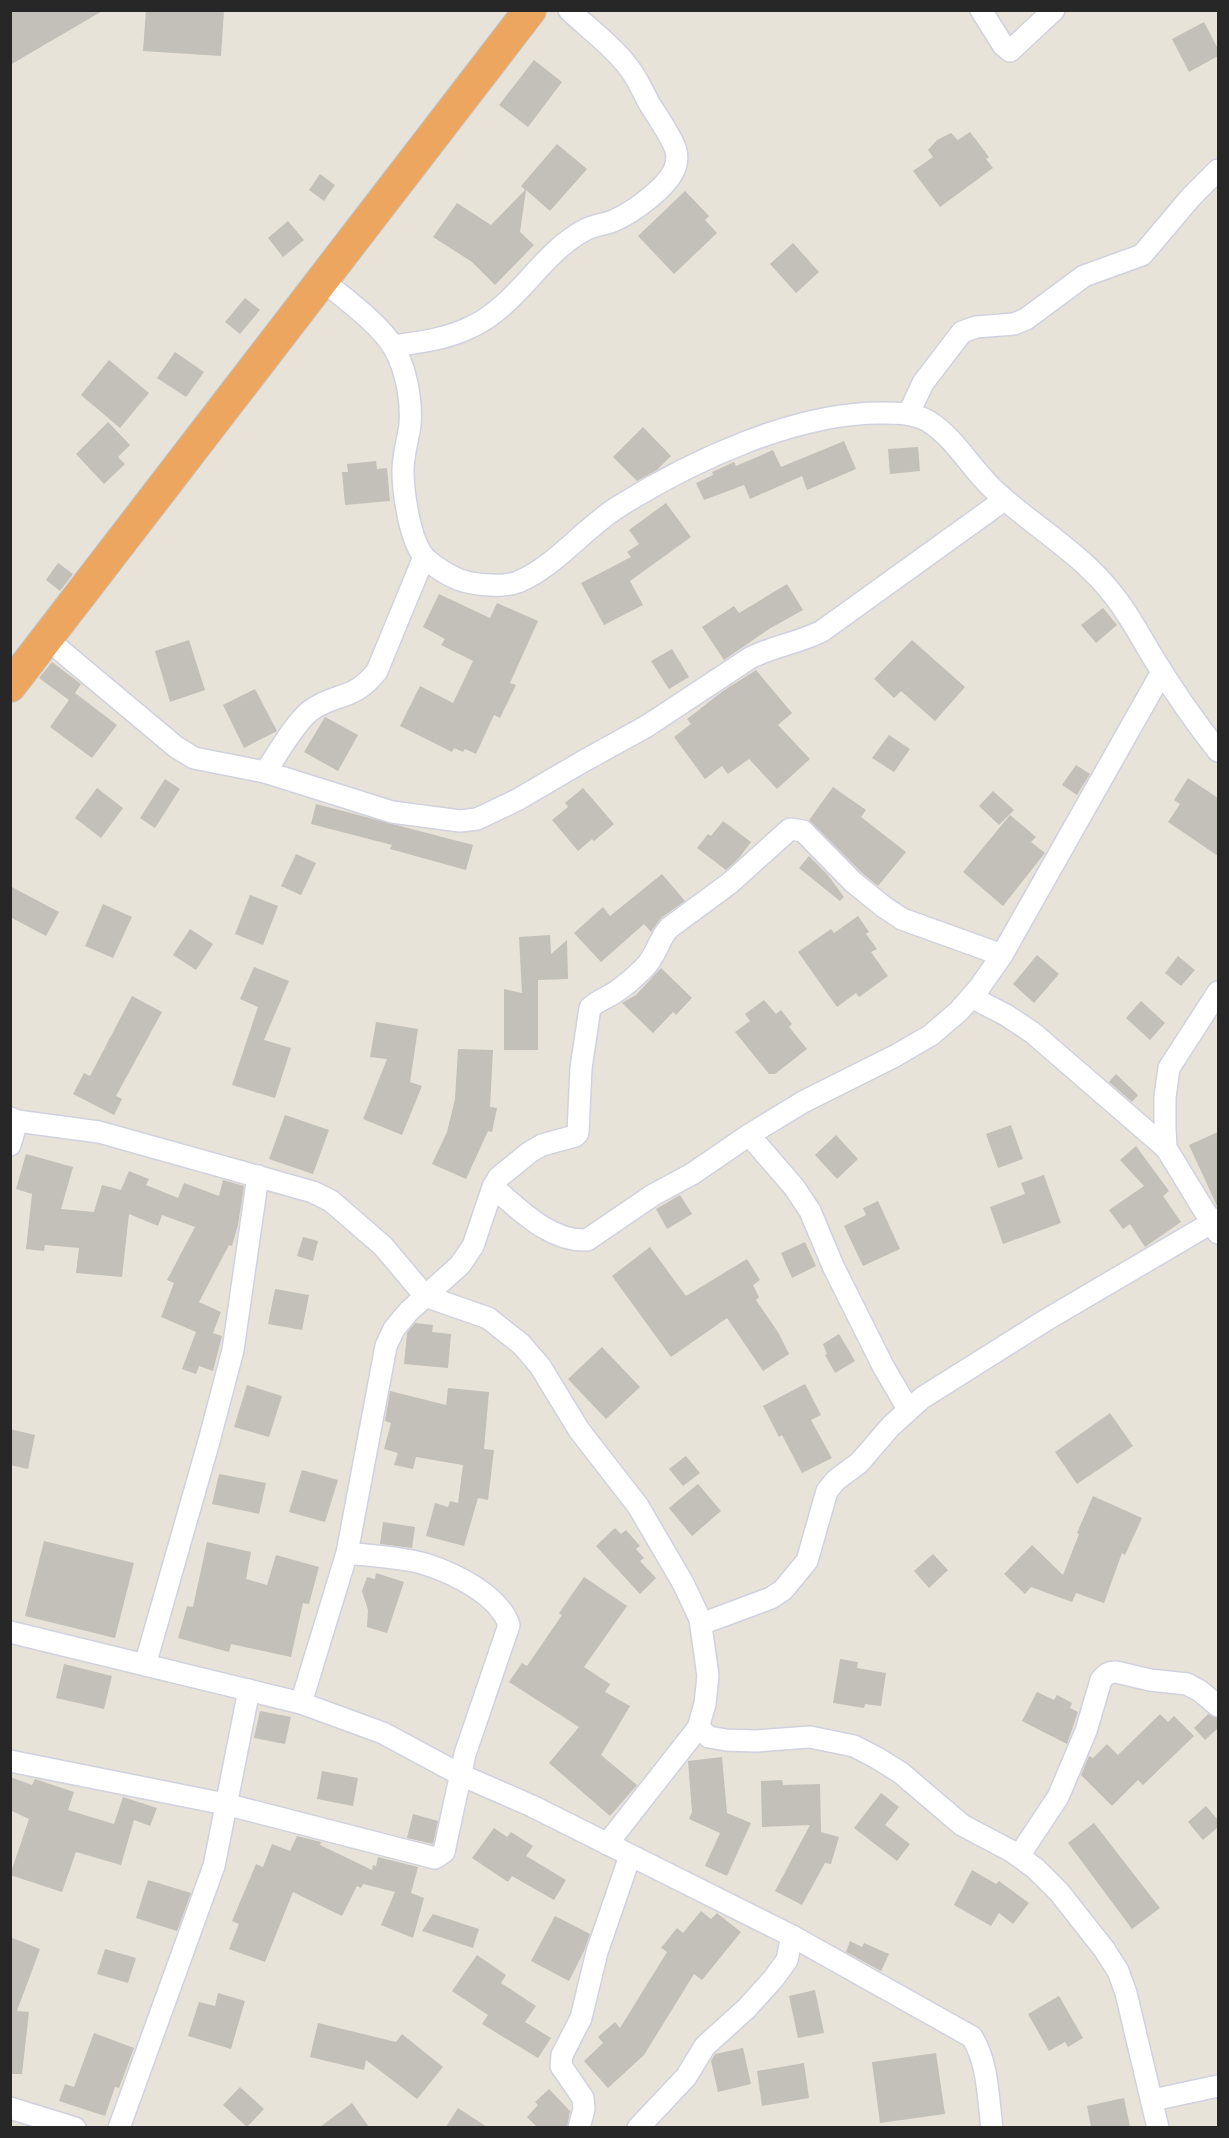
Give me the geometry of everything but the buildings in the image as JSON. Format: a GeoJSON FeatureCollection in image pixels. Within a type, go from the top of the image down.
{"type":"FeatureCollection","features":[{"type":"Feature","properties":{"kind":"highway"},"geometry":{"type":"LineString","coordinates":[[10,686],[530,10]]}},
{"type":"Feature","properties":{"kind":"street"},"geometry":{"type":"LineString","coordinates":[[394,346],[440,338],[475,326],[494,314],[515,295],[566,243],[591,226],[611,221],[641,204],[671,176],[676,165],[676,151],[636,78],[627,64],[569,10]]}},
{"type":"Feature","properties":{"kind":"street"},"geometry":{"type":"LineString","coordinates":[[981,10],[1003,45],[1010,51],[1054,10]]}},
{"type":"Feature","properties":{"kind":"street"},"geometry":{"type":"LineString","coordinates":[[909,413],[923,383],[962,333],[976,327],[1014,324],[1026,320],[1084,276],[1142,255],[1191,197],[1218,170]]}},
{"type":"Feature","properties":{"kind":"street"},"geometry":{"type":"LineString","coordinates":[[322,280],[377,327],[394,346],[402,367],[409,398],[410,422],[403,468],[406,503],[414,537],[424,557],[456,579],[493,586],[515,583],[541,570],[617,507],[683,470],[739,445],[810,421],[857,413],[909,413],[926,420],[942,431],[983,480],[1004,500],[1067,548],[1115,597],[1162,672],[1218,751]]}},
{"type":"Feature","properties":{"kind":"street"},"geometry":{"type":"LineString","coordinates":[[47,639],[194,758],[265,772],[392,812],[460,820],[477,819],[517,800],[647,726],[750,657],[808,639],[822,632],[1004,500]]}},
{"type":"Feature","properties":{"kind":"street"},"geometry":{"type":"LineString","coordinates":[[265,772],[309,712],[318,706],[355,692],[367,684],[377,671],[424,557]]}},
{"type":"Feature","properties":{"kind":"street"},"geometry":{"type":"LineString","coordinates":[[493,1187],[543,1227],[569,1237],[587,1240],[653,1195],[692,1174],[817,1093],[895,1056],[932,1035],[959,1011],[1002,955],[1162,672]]}},
{"type":"Feature","properties":{"kind":"street"},"geometry":{"type":"LineString","coordinates":[[301,1703],[347,1553],[386,1346],[394,1329],[424,1296],[460,1266],[473,1246],[493,1187],[499,1177],[542,1145],[575,1136],[578,1133],[581,1068],[590,1008],[599,1000],[615,993],[642,970],[653,958],[669,928],[730,883],[790,829],[803,831],[854,882],[902,919],[1002,955]]}},
{"type":"Feature","properties":{"kind":"street"},"geometry":{"type":"LineString","coordinates":[[1166,1148],[1165,1096],[1169,1068],[1218,992]]}},
{"type":"Feature","properties":{"kind":"street"},"geometry":{"type":"LineString","coordinates":[[700,1624],[771,1598],[783,1590],[807,1561],[827,1491],[836,1480],[859,1463],[908,1409],[1046,1320],[1216,1225],[1166,1148],[1033,1033],[1006,1015],[971,997]]}},
{"type":"Feature","properties":{"kind":"street"},"geometry":{"type":"LineString","coordinates":[[10,1145],[14,1120],[99,1132],[313,1192],[331,1201],[383,1246],[424,1296],[488,1318],[521,1344],[540,1366],[579,1430],[638,1506],[683,1583],[700,1619],[708,1676],[705,1704],[698,1728],[608,1844]]}},
{"type":"Feature","properties":{"kind":"street"},"geometry":{"type":"LineString","coordinates":[[749,1135],[794,1187],[810,1211],[832,1266],[883,1366],[908,1409]]}},
{"type":"Feature","properties":{"kind":"street"},"geometry":{"type":"LineString","coordinates":[[145,1665],[210,1441],[233,1350],[258,1176]]}},
{"type":"Feature","properties":{"kind":"street"},"geometry":{"type":"LineString","coordinates":[[10,1761],[225,1804],[435,1858],[444,1852],[465,1754],[509,1625],[506,1615],[493,1600],[466,1582],[440,1569],[423,1563],[347,1553]]}},
{"type":"Feature","properties":{"kind":"street"},"geometry":{"type":"LineString","coordinates":[[10,1632],[301,1703],[383,1733],[461,1774],[532,1806],[792,1935],[972,2037],[983,2061],[992,2127]]}},
{"type":"Feature","properties":{"kind":"street"},"geometry":{"type":"LineString","coordinates":[[1019,1856],[1058,1797],[1086,1731],[1101,1680],[1106,1675],[1116,1672],[1150,1680],[1187,1684],[1200,1691],[1218,1706]]}},
{"type":"Feature","properties":{"kind":"street"},"geometry":{"type":"LineString","coordinates":[[119,2127],[213,1866],[249,1690]]}},
{"type":"Feature","properties":{"kind":"street"},"geometry":{"type":"LineString","coordinates":[[698,1728],[709,1737],[726,1740],[756,1741],[810,1737],[854,1746],[901,1773],[962,1825],[1019,1856],[1036,1869],[1059,1892],[1104,1949],[1118,1971],[1126,1993],[1158,2127]]}},
{"type":"Feature","properties":{"kind":"street"},"geometry":{"type":"LineString","coordinates":[[579,2127],[584,2109],[583,2098],[561,2066],[562,2055],[580,2018],[597,1952],[630,1856]]}},
{"type":"Feature","properties":{"kind":"street"},"geometry":{"type":"LineString","coordinates":[[638,2127],[686,2077],[705,2046],[747,2008],[774,1978],[787,1960],[792,1935]]}},
{"type":"Feature","properties":{"kind":"street"},"geometry":{"type":"LineString","coordinates":[[1153,2100],[1218,2086]]}},
{"type":"Feature","properties":{"kind":"street"},"geometry":{"type":"LineString","coordinates":[[10,2108],[75,2127]]}}]}
